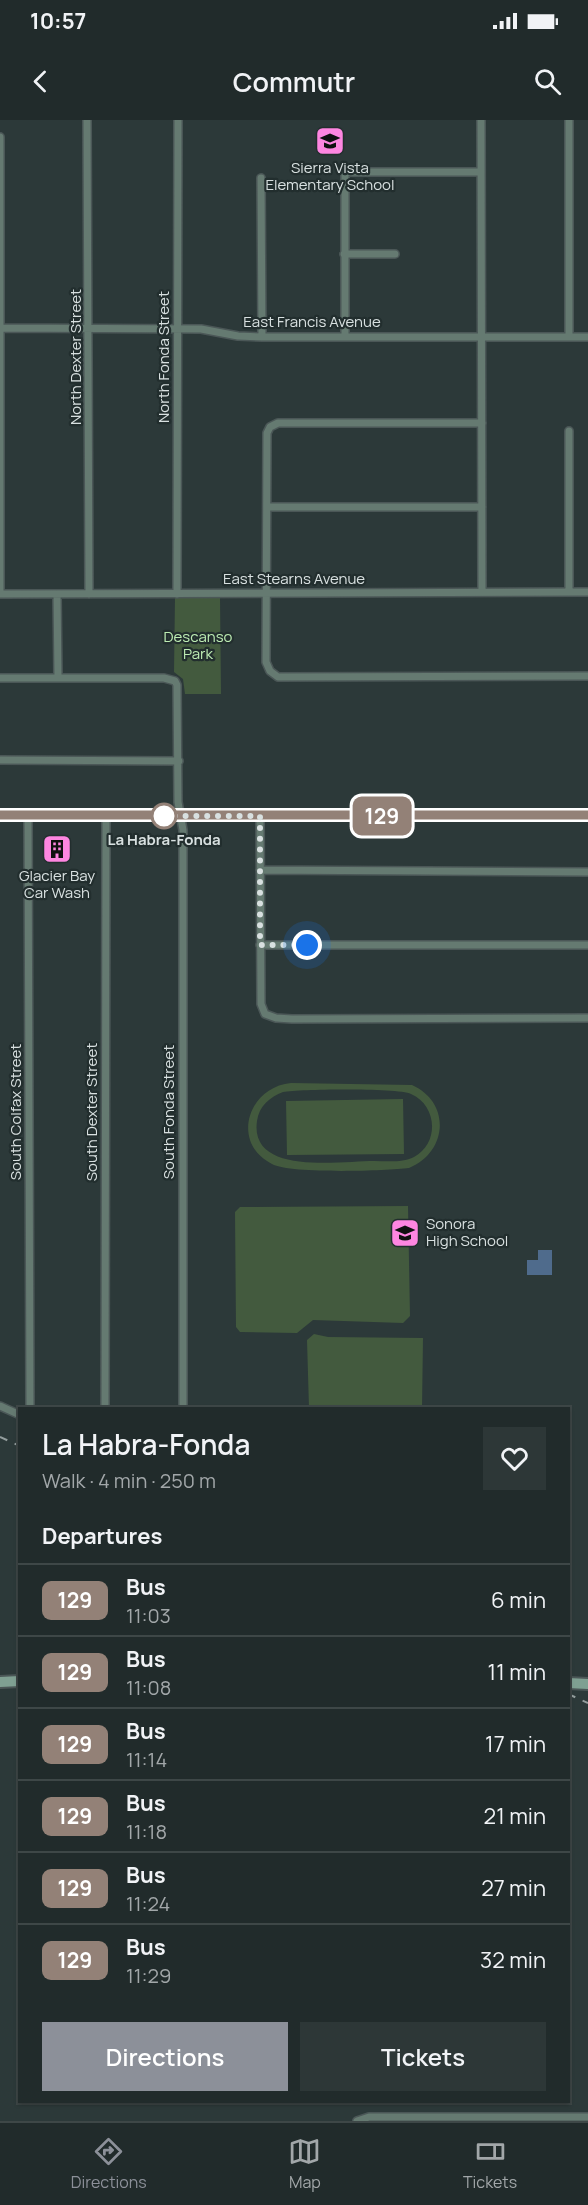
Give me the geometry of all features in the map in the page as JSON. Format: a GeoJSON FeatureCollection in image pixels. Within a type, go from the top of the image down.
{"type":"FeatureCollection","features":[{"type":"Feature","properties":{"kind":"main road"},"geometry":{"type":"LineString","coordinates":[[0,815],[588,815]]}},
{"type":"Feature","properties":{"kind":"main road"},"geometry":{"type":"LineString","coordinates":[[0,1682],[18,1682]]}},
{"type":"Feature","properties":{"kind":"main road"},"geometry":{"type":"LineString","coordinates":[[570,1683],[588,1684]]}},
{"type":"Feature","properties":{"kind":"street","name":"North Dexter Street"},"geometry":{"type":"LineString","coordinates":[[87,120],[89,594]]}},
{"type":"Feature","properties":{"kind":"street","name":"North Fonda Street"},"geometry":{"type":"LineString","coordinates":[[177,594],[178,120]]}},
{"type":"Feature","properties":{"kind":"street"},"geometry":{"type":"LineString","coordinates":[[481,120],[482,592]]}},
{"type":"Feature","properties":{"kind":"street"},"geometry":{"type":"LineString","coordinates":[[569,120],[569,337]]}},
{"type":"Feature","properties":{"kind":"street"},"geometry":{"type":"LineString","coordinates":[[0,137],[0,594]]}},
{"type":"Feature","properties":{"kind":"street"},"geometry":{"type":"LineString","coordinates":[[345,336],[345,172],[482,172]]}},
{"type":"Feature","properties":{"kind":"street"},"geometry":{"type":"LineString","coordinates":[[261,178],[262,337]]}},
{"type":"Feature","properties":{"kind":"street"},"geometry":{"type":"LineString","coordinates":[[344,254],[395,254]]}},
{"type":"Feature","properties":{"kind":"street","name":"East Francis Avenue"},"geometry":{"type":"LineString","coordinates":[[0,328],[178,329],[262,337],[588,337]]}},
{"type":"Feature","properties":{"kind":"street"},"geometry":{"type":"LineString","coordinates":[[482,423],[278,423],[270,427],[267,433],[266,662],[270,671],[278,676],[588,676]]}},
{"type":"Feature","properties":{"kind":"street"},"geometry":{"type":"LineString","coordinates":[[569,431],[569,592]]}},
{"type":"Feature","properties":{"kind":"street"},"geometry":{"type":"LineString","coordinates":[[268,507],[482,507]]}},
{"type":"Feature","properties":{"kind":"street","name":"East Stearns Avenue"},"geometry":{"type":"LineString","coordinates":[[0,594],[588,592]]}},
{"type":"Feature","properties":{"kind":"street"},"geometry":{"type":"LineString","coordinates":[[57,594],[58,677]]}},
{"type":"Feature","properties":{"kind":"street"},"geometry":{"type":"LineString","coordinates":[[0,678],[164,678],[175,681],[179,695],[181,816]]}},
{"type":"Feature","properties":{"kind":"street"},"geometry":{"type":"LineString","coordinates":[[0,760],[179,760]]}},
{"type":"Feature","properties":{"kind":"street","name":"South Colfax Street"},"geometry":{"type":"LineString","coordinates":[[28,815],[30,1407]]}},
{"type":"Feature","properties":{"kind":"street","name":"South Dexter Street"},"geometry":{"type":"LineString","coordinates":[[105,1407],[106,815]]}},
{"type":"Feature","properties":{"kind":"street","name":"South Fonda Street"},"geometry":{"type":"LineString","coordinates":[[181,816],[183,830],[183,1407]]}},
{"type":"Feature","properties":{"kind":"street"},"geometry":{"type":"LineString","coordinates":[[260,816],[261,1004],[265,1014],[276,1018],[292,1019],[588,1018]]}},
{"type":"Feature","properties":{"kind":"street"},"geometry":{"type":"LineString","coordinates":[[260,870],[588,873]]}},
{"type":"Feature","properties":{"kind":"street"},"geometry":{"type":"LineString","coordinates":[[260,945],[588,945]]}},
{"type":"Feature","properties":{"kind":"street"},"geometry":{"type":"LineString","coordinates":[[0,1407],[18,1414]]}},
{"type":"Feature","properties":{"kind":"street"},"geometry":{"type":"LineString","coordinates":[[357,2121],[369,2117],[588,2117]]}},
{"type":"Feature","properties":{"kind":"green space","name":"Descanso Park"},"geometry":{"type":"Polygon","coordinates":[[[175,597],[220,597],[221,694],[185,694],[183,679],[174,672],[175,597]]]}},
{"type":"Feature","properties":{"kind":"green space"},"geometry":{"type":"Polygon","coordinates":[[[291,1083],[412,1085],[425,1093],[434,1103],[439,1115],[440,1128],[437,1140],[422,1161],[409,1168],[360,1171],[317,1170],[272,1164],[259,1155],[251,1143],[248,1130],[255,1105],[264,1094],[276,1087],[291,1083]],[[370,1090],[283,1092],[270,1099],[260,1111],[257,1121],[258,1139],[267,1150],[282,1158],[320,1163],[405,1160],[414,1157],[428,1143],[432,1124],[430,1115],[420,1099],[411,1094],[370,1090]]]}},
{"type":"Feature","properties":{"kind":"green space"},"geometry":{"type":"Polygon","coordinates":[[[403,1099],[404,1154],[287,1155],[286,1101],[403,1099]]]}},
{"type":"Feature","properties":{"kind":"green space"},"geometry":{"type":"Polygon","coordinates":[[[408,1206],[410,1316],[403,1323],[313,1320],[297,1333],[240,1332],[236,1327],[235,1212],[240,1207],[408,1206]]]}},
{"type":"Feature","properties":{"kind":"green space"},"geometry":{"type":"Polygon","coordinates":[[[314,1334],[328,1337],[423,1338],[422,1407],[309,1407],[307,1340],[314,1334]]]}},
{"type":"Feature","properties":{"kind":"water"},"geometry":{"type":"Polygon","coordinates":[[[538,1250],[552,1250],[552,1275],[527,1275],[527,1260],[538,1260],[538,1250]]]}},
{"type":"Feature","properties":{"kind":"railway"},"geometry":{"type":"LineString","coordinates":[[0,1437],[18,1445]]}},
{"type":"Feature","properties":{"kind":"railway"},"geometry":{"type":"LineString","coordinates":[[570,1695],[588,1703]]}},
{"type":"Feature","properties":{"kind":"bus line","name":"129"},"geometry":{"type":"LineString","coordinates":[[0,815],[588,815]]}},
{"type":"Feature","properties":{"kind":"place","name":"Sierra Vista Elementary School"},"geometry":{"type":"Point","coordinates":[330,141]}},
{"type":"Feature","properties":{"kind":"place","name":"La Habra-Fonda"},"geometry":{"type":"Point","coordinates":[164,816]}},
{"type":"Feature","properties":{"kind":"place","name":"Glacier Bay Car Wash"},"geometry":{"type":"Point","coordinates":[57,849]}},
{"type":"Feature","properties":{"kind":"place","name":"Sonora High School"},"geometry":{"type":"Point","coordinates":[405,1233]}},
{"type":"Feature","properties":{"kind":"route"},"geometry":{"type":"LineString","coordinates":[[164,816],[260,816],[260,945],[307,945]]}}]}
